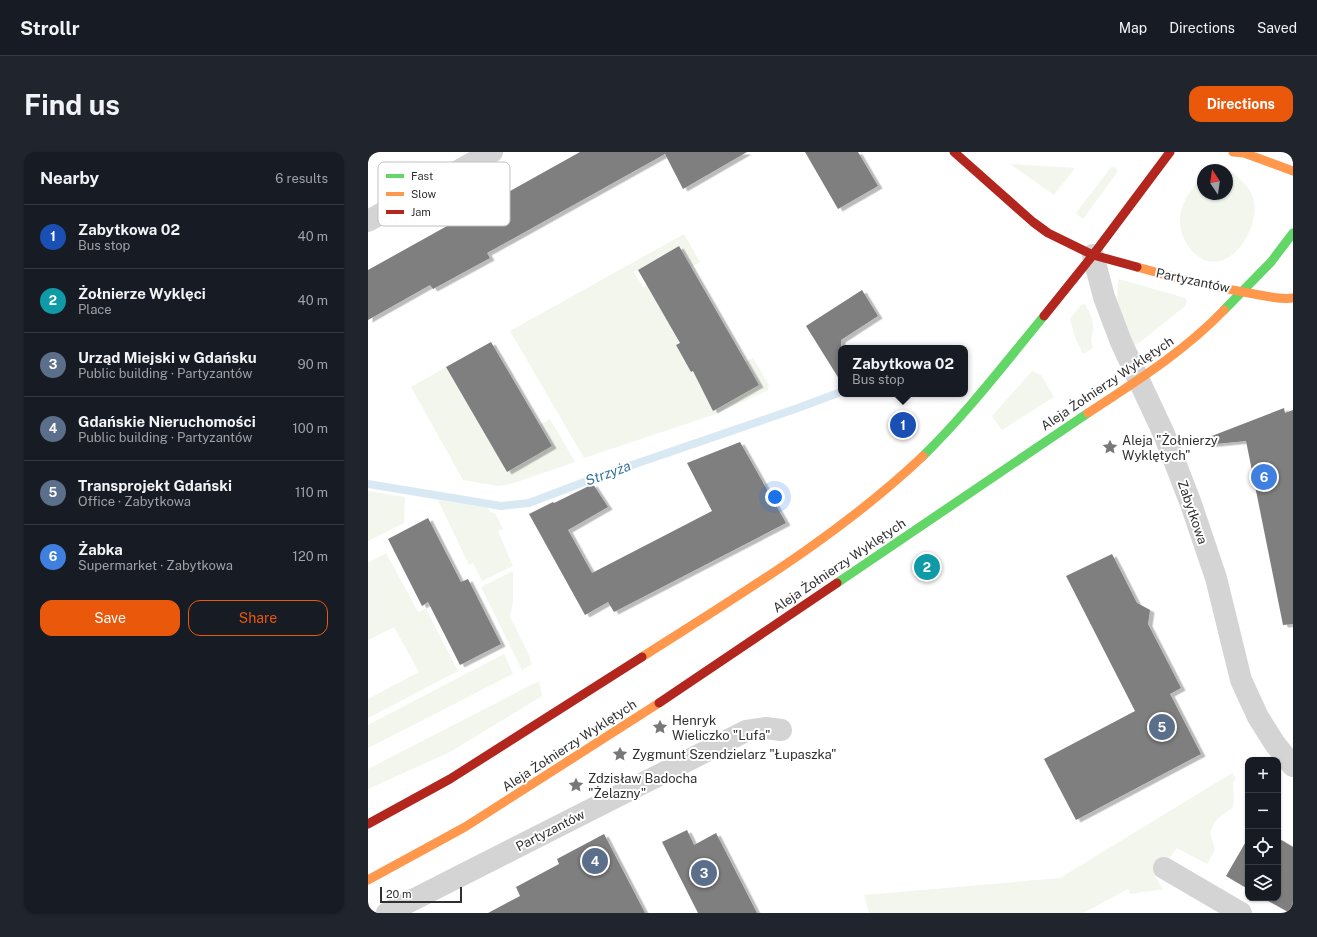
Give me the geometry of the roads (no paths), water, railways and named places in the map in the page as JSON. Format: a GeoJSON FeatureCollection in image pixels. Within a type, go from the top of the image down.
{"type":"FeatureCollection","features":[{"type":"Feature","properties":{"kind":"main road","name":"Partyzantów"},"geometry":{"type":"LineString","coordinates":[[954,152],[1033,222],[1048,233],[1094,255],[1164,275],[1243,292],[1285,299],[1293,298]]}},
{"type":"Feature","properties":{"kind":"main road"},"geometry":{"type":"LineString","coordinates":[[368,824],[450,779],[776,571],[850,518],[914,464],[942,437],[974,401],[1094,255],[1170,152]]}},
{"type":"Feature","properties":{"kind":"main road"},"geometry":{"type":"LineString","coordinates":[[1232,152],[1244,153],[1293,171]]}},
{"type":"Feature","properties":{"kind":"main road","name":"Aleja Żołnierzy Wyklętych"},"geometry":{"type":"LineString","coordinates":[[368,880],[464,827],[687,685],[1063,429],[1139,380],[1213,322],[1271,262],[1293,233]]}},
{"type":"Feature","properties":{"kind":"street"},"geometry":{"type":"LineString","coordinates":[[474,162],[492,152]]}},
{"type":"Feature","properties":{"kind":"street"},"geometry":{"type":"LineString","coordinates":[[368,222],[378,216]]}},
{"type":"Feature","properties":{"kind":"street","name":"Zabytkowa"},"geometry":{"type":"LineString","coordinates":[[1094,255],[1104,297],[1121,342],[1164,434],[1192,504],[1216,578],[1241,680],[1258,717],[1275,744],[1293,766]]}},
{"type":"Feature","properties":{"kind":"street","name":"Partyzantów"},"geometry":{"type":"LineString","coordinates":[[387,913],[746,731],[766,728],[781,730]]}},
{"type":"Feature","properties":{"kind":"street"},"geometry":{"type":"LineString","coordinates":[[1164,868],[1241,913]]}},
{"type":"Feature","properties":{"kind":"waterway","name":"Strzyża"},"geometry":{"type":"LineString","coordinates":[[368,484],[501,506],[529,503],[600,476],[838,393]]}},
{"type":"Feature","properties":{"kind":"place","name":"Zabytkowa 02"},"geometry":{"type":"Point","coordinates":[903,425]}},
{"type":"Feature","properties":{"kind":"place","name":"Aleja \"Żołnierzy Wyklętych\""},"geometry":{"type":"Point","coordinates":[1110,447]}},
{"type":"Feature","properties":{"kind":"place","name":"Żabka"},"geometry":{"type":"Point","coordinates":[1264,477]}},
{"type":"Feature","properties":{"kind":"place","name":"Żołnierze Wyklęci"},"geometry":{"type":"Point","coordinates":[927,567]}},
{"type":"Feature","properties":{"kind":"place","name":"Henryk Wieliczko \"Lufa\""},"geometry":{"type":"Point","coordinates":[660,727]}},
{"type":"Feature","properties":{"kind":"place","name":"Transprojekt Gdański"},"geometry":{"type":"Point","coordinates":[1162,727]}},
{"type":"Feature","properties":{"kind":"place","name":"Zygmunt Szendzielarz \"Łupaszka\""},"geometry":{"type":"Point","coordinates":[620,754]}},
{"type":"Feature","properties":{"kind":"place","name":"Zdzisław Badocha \"Żelazny\""},"geometry":{"type":"Point","coordinates":[576,785]}},
{"type":"Feature","properties":{"kind":"place","name":"Gdańskie Nieruchomości"},"geometry":{"type":"Point","coordinates":[595,861]}},
{"type":"Feature","properties":{"kind":"place","name":"Urząd Miejski w Gdańsku"},"geometry":{"type":"Point","coordinates":[704,873]}}]}
